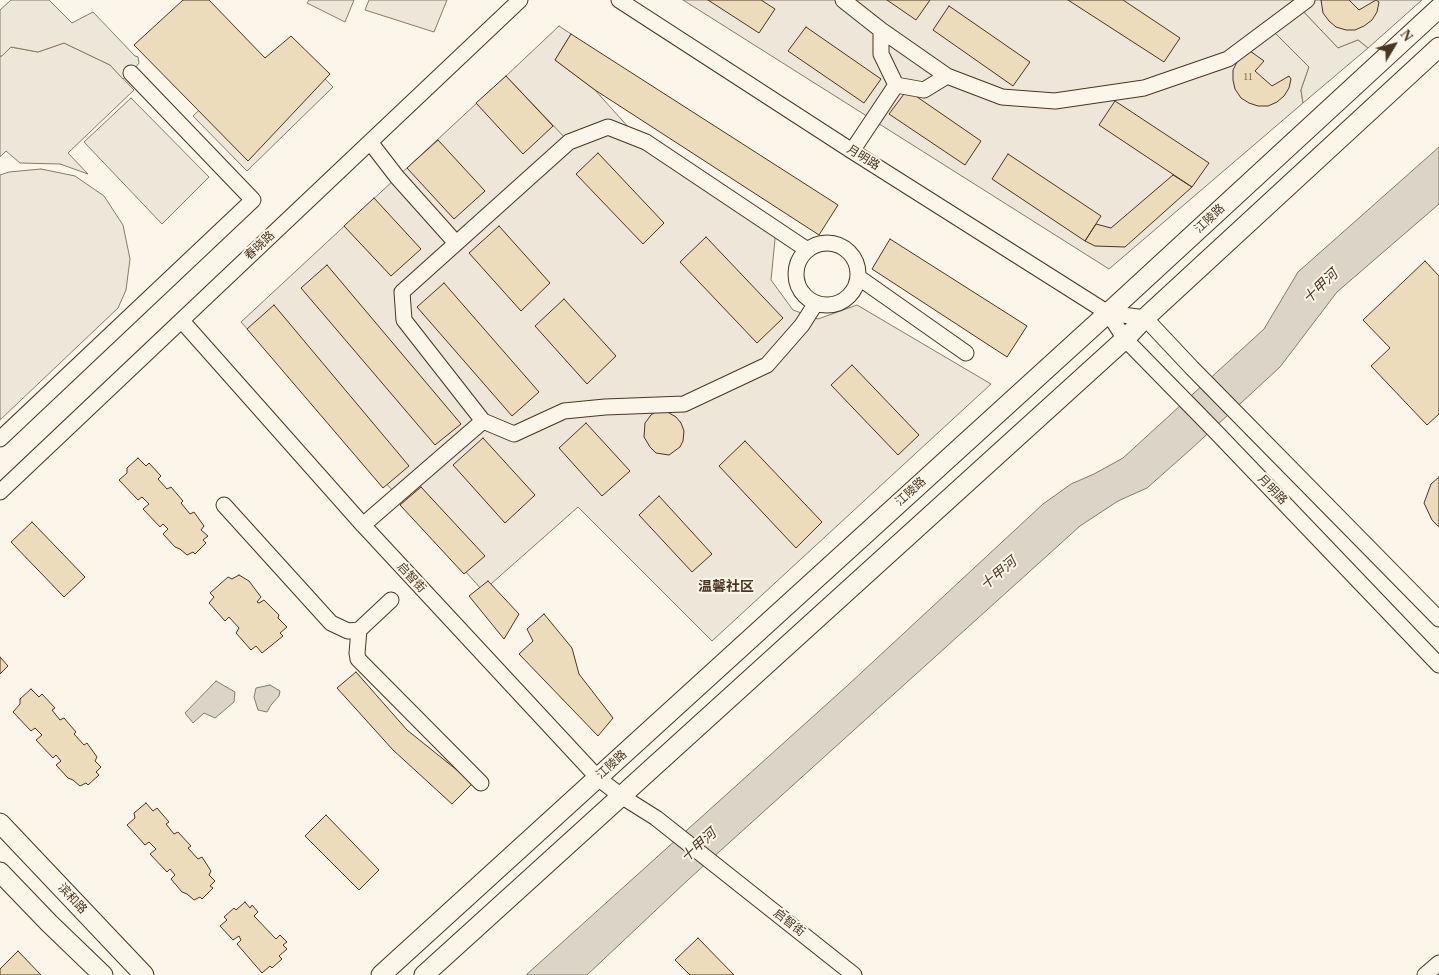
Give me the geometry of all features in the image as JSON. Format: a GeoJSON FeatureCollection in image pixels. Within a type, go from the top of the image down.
{"type":"FeatureCollection","features":[{"type":"Feature","properties":{"kind":"main road","name":"江陵路"},"geometry":{"type":"LineString","coordinates":[[382,975],[1108,313],[1439,8]]}},
{"type":"Feature","properties":{"kind":"main road"},"geometry":{"type":"LineString","coordinates":[[424,975],[1125,339],[1145,318],[1439,48]]}},
{"type":"Feature","properties":{"kind":"main road","name":"滨和路"},"geometry":{"type":"LineString","coordinates":[[0,823],[144,975]]}},
{"type":"Feature","properties":{"kind":"main road"},"geometry":{"type":"LineString","coordinates":[[0,872],[103,975]]}},
{"type":"Feature","properties":{"kind":"street","name":"春晓路"},"geometry":{"type":"LineString","coordinates":[[0,492],[520,0]]}},
{"type":"Feature","properties":{"kind":"street","name":"月明路"},"geometry":{"type":"LineString","coordinates":[[619,0],[852,151],[1108,313],[1125,339],[1172,389],[1217,433],[1439,665]]}},
{"type":"Feature","properties":{"kind":"street"},"geometry":{"type":"LineString","coordinates":[[843,0],[881,30],[947,76],[1002,97],[1055,101],[1144,88],[1228,59],[1307,0]]}},
{"type":"Feature","properties":{"kind":"street"},"geometry":{"type":"LineString","coordinates":[[881,30],[881,54],[896,85]]}},
{"type":"Feature","properties":{"kind":"street"},"geometry":{"type":"LineString","coordinates":[[0,440],[253,200],[131,73]]}},
{"type":"Feature","properties":{"kind":"street"},"geometry":{"type":"LineString","coordinates":[[896,85],[924,90],[947,76]]}},
{"type":"Feature","properties":{"kind":"street"},"geometry":{"type":"LineString","coordinates":[[852,151],[896,85]]}},
{"type":"Feature","properties":{"kind":"street"},"geometry":{"type":"LineString","coordinates":[[806,250],[646,142],[608,127],[568,142],[402,292],[404,320],[483,421],[514,434],[564,411],[605,407],[684,404],[767,365],[802,326],[816,303]]}},
{"type":"Feature","properties":{"kind":"street"},"geometry":{"type":"LineString","coordinates":[[370,142],[397,177],[456,243]]}},
{"type":"Feature","properties":{"kind":"street"},"geometry":{"type":"LineString","coordinates":[[826,242],[846,249],[853,256],[857,266],[858,277],[856,286],[844,300],[826,305],[808,299],[801,292],[795,274],[796,265],[800,256],[806,250],[815,244],[826,242]]}},
{"type":"Feature","properties":{"kind":"street"},"geometry":{"type":"LineString","coordinates":[[858,277],[966,353]]}},
{"type":"Feature","properties":{"kind":"street","name":"月明路"},"geometry":{"type":"LineString","coordinates":[[1108,313],[1145,318]]}},
{"type":"Feature","properties":{"kind":"street"},"geometry":{"type":"LineString","coordinates":[[1145,318],[1439,619]]}},
{"type":"Feature","properties":{"kind":"street","name":"启智街"},"geometry":{"type":"LineString","coordinates":[[182,320],[363,525],[598,778],[621,796],[656,818],[854,975]]}},
{"type":"Feature","properties":{"kind":"street"},"geometry":{"type":"LineString","coordinates":[[363,525],[483,421]]}},
{"type":"Feature","properties":{"kind":"street"},"geometry":{"type":"LineString","coordinates":[[224,505],[331,623],[348,631],[359,630],[391,600]]}},
{"type":"Feature","properties":{"kind":"street"},"geometry":{"type":"LineString","coordinates":[[359,630],[358,659],[481,783]]}},
{"type":"Feature","properties":{"kind":"street"},"geometry":{"type":"LineString","coordinates":[[1425,975],[1439,963]]}},
{"type":"Feature","properties":{"kind":"shaded area"},"geometry":{"type":"Polygon","coordinates":[[[11,0],[49,0],[72,23],[93,12],[138,57],[139,63],[123,79],[110,65],[64,43],[38,52],[11,47],[0,56],[0,10],[11,0]]]}},
{"type":"Feature","properties":{"kind":"shaded area"},"geometry":{"type":"Polygon","coordinates":[[[309,0],[354,0],[345,22],[307,3],[309,0]]]}},
{"type":"Feature","properties":{"kind":"shaded area"},"geometry":{"type":"Polygon","coordinates":[[[369,0],[447,0],[434,32],[365,10],[369,0]]]}},
{"type":"Feature","properties":{"kind":"shaded area"},"geometry":{"type":"Polygon","coordinates":[[[683,0],[1422,0],[1368,48],[1358,40],[1338,48],[1299,7],[1270,28],[1309,67],[1301,90],[1303,103],[1109,269],[683,0]]]}},
{"type":"Feature","properties":{"kind":"shaded area"},"geometry":{"type":"Polygon","coordinates":[[[1299,7],[1338,48],[1358,40],[1368,48],[1303,103],[1301,90],[1309,67],[1270,28],[1299,7]]]}},
{"type":"Feature","properties":{"kind":"shaded area"},"geometry":{"type":"Polygon","coordinates":[[[559,26],[571,34],[555,60],[595,90],[639,139],[608,127],[569,142],[506,76],[559,26]]]}},
{"type":"Feature","properties":{"kind":"shaded area"},"geometry":{"type":"Polygon","coordinates":[[[64,43],[110,65],[134,90],[68,153],[88,174],[60,164],[20,163],[6,151],[0,157],[0,56],[11,47],[38,52],[64,43]]]}},
{"type":"Feature","properties":{"kind":"shaded area"},"geometry":{"type":"Polygon","coordinates":[[[294,47],[333,87],[247,171],[193,116],[256,55],[271,70],[294,47]]]}},
{"type":"Feature","properties":{"kind":"shaded area"},"geometry":{"type":"Polygon","coordinates":[[[506,76],[553,126],[608,127],[776,229],[771,280],[793,310],[818,319],[857,305],[991,384],[712,641],[578,507],[483,591],[241,322],[506,76]]]}},
{"type":"Feature","properties":{"kind":"shaded area"},"geometry":{"type":"Polygon","coordinates":[[[131,98],[209,177],[162,224],[84,142],[131,98]]]}},
{"type":"Feature","properties":{"kind":"shaded area"},"geometry":{"type":"Polygon","coordinates":[[[41,169],[75,176],[104,196],[123,225],[130,259],[126,290],[118,308],[0,420],[0,175],[9,172],[41,169]]]}},
{"type":"Feature","properties":{"kind":"water","name":"十甲河"},"geometry":{"type":"Polygon","coordinates":[[[1439,147],[1439,204],[1337,292],[1280,367],[1190,450],[1147,488],[1118,501],[1080,526],[689,879],[587,975],[526,975],[848,685],[1043,504],[1071,484],[1123,458],[1264,329],[1298,272],[1439,147]]]}},
{"type":"Feature","properties":{"kind":"water"},"geometry":{"type":"Polygon","coordinates":[[[216,681],[235,692],[234,702],[215,718],[204,713],[193,723],[185,713],[216,681]]]}},
{"type":"Feature","properties":{"kind":"water"},"geometry":{"type":"Polygon","coordinates":[[[270,685],[280,691],[279,696],[267,712],[258,710],[254,697],[256,688],[270,685]]]}},
{"type":"Feature","properties":{"kind":"building"},"geometry":{"type":"Polygon","coordinates":[[[183,0],[209,0],[265,58],[291,36],[330,74],[248,161],[134,45],[183,0]]]}},
{"type":"Feature","properties":{"kind":"building"},"geometry":{"type":"Polygon","coordinates":[[[708,0],[761,0],[775,9],[759,33],[708,0]]]}},
{"type":"Feature","properties":{"kind":"building"},"geometry":{"type":"Polygon","coordinates":[[[887,0],[930,0],[916,20],[887,0]]]}},
{"type":"Feature","properties":{"kind":"building"},"geometry":{"type":"Polygon","coordinates":[[[1068,0],[1123,0],[1180,38],[1164,62],[1068,0]]]}},
{"type":"Feature","properties":{"kind":"building"},"geometry":{"type":"Polygon","coordinates":[[[1321,0],[1349,0],[1359,10],[1376,0],[1379,2],[1377,12],[1372,20],[1355,30],[1346,30],[1336,27],[1329,21],[1323,13],[1321,0]]]}},
{"type":"Feature","properties":{"kind":"building"},"geometry":{"type":"Polygon","coordinates":[[[949,6],[1030,62],[1013,86],[933,30],[949,6]]]}},
{"type":"Feature","properties":{"kind":"building"},"geometry":{"type":"Polygon","coordinates":[[[806,27],[881,79],[864,103],[788,51],[806,27]]]}},
{"type":"Feature","properties":{"kind":"building"},"geometry":{"type":"Polygon","coordinates":[[[571,34],[838,205],[819,235],[595,90],[555,60],[571,34]]]}},
{"type":"Feature","properties":{"kind":"building"},"geometry":{"type":"Polygon","coordinates":[[[1250,51],[1264,61],[1255,71],[1272,86],[1289,76],[1291,79],[1289,88],[1284,96],[1268,106],[1258,106],[1249,103],[1241,98],[1235,89],[1233,70],[1237,62],[1250,51]]]}},
{"type":"Feature","properties":{"kind":"building"},"geometry":{"type":"Polygon","coordinates":[[[506,76],[553,126],[523,154],[476,103],[506,76]]]}},
{"type":"Feature","properties":{"kind":"building"},"geometry":{"type":"Polygon","coordinates":[[[907,90],[981,141],[965,165],[889,114],[907,90]]]}},
{"type":"Feature","properties":{"kind":"building"},"geometry":{"type":"Polygon","coordinates":[[[1115,101],[1209,163],[1192,187],[1099,125],[1115,101]]]}},
{"type":"Feature","properties":{"kind":"building"},"geometry":{"type":"Polygon","coordinates":[[[438,140],[485,191],[454,219],[407,168],[438,140]]]}},
{"type":"Feature","properties":{"kind":"building"},"geometry":{"type":"Polygon","coordinates":[[[598,153],[664,223],[643,244],[576,174],[598,153]]]}},
{"type":"Feature","properties":{"kind":"building"},"geometry":{"type":"Polygon","coordinates":[[[1008,154],[1101,216],[1085,241],[992,179],[1008,154]]]}},
{"type":"Feature","properties":{"kind":"building"},"geometry":{"type":"Polygon","coordinates":[[[1173,175],[1192,187],[1125,247],[1095,246],[1085,241],[1096,224],[1111,228],[1173,175]]]}},
{"type":"Feature","properties":{"kind":"building"},"geometry":{"type":"Polygon","coordinates":[[[374,198],[421,249],[391,276],[344,226],[374,198]]]}},
{"type":"Feature","properties":{"kind":"building"},"geometry":{"type":"Polygon","coordinates":[[[499,226],[550,283],[521,311],[469,253],[499,226]]]}},
{"type":"Feature","properties":{"kind":"building"},"geometry":{"type":"Polygon","coordinates":[[[706,237],[783,318],[757,343],[680,262],[706,237]]]}},
{"type":"Feature","properties":{"kind":"building"},"geometry":{"type":"Polygon","coordinates":[[[890,239],[1027,326],[1007,357],[872,269],[890,239]]]}},
{"type":"Feature","properties":{"kind":"building"},"geometry":{"type":"Polygon","coordinates":[[[1425,261],[1439,276],[1439,414],[1427,425],[1371,366],[1390,348],[1363,320],[1425,261]]]}},
{"type":"Feature","properties":{"kind":"building"},"geometry":{"type":"Polygon","coordinates":[[[327,265],[461,424],[435,445],[301,288],[327,265]]]}},
{"type":"Feature","properties":{"kind":"building"},"geometry":{"type":"Polygon","coordinates":[[[444,283],[539,392],[512,416],[417,307],[444,283]]]}},
{"type":"Feature","properties":{"kind":"building"},"geometry":{"type":"Polygon","coordinates":[[[564,299],[616,356],[587,384],[535,326],[564,299]]]}},
{"type":"Feature","properties":{"kind":"building"},"geometry":{"type":"Polygon","coordinates":[[[274,305],[409,466],[383,488],[247,329],[274,305]]]}},
{"type":"Feature","properties":{"kind":"building"},"geometry":{"type":"Polygon","coordinates":[[[852,365],[919,435],[898,455],[831,385],[852,365]]]}},
{"type":"Feature","properties":{"kind":"building"},"geometry":{"type":"Polygon","coordinates":[[[658,410],[664,410],[676,417],[684,431],[680,447],[669,455],[656,453],[644,437],[645,423],[658,410]]]}},
{"type":"Feature","properties":{"kind":"building"},"geometry":{"type":"Polygon","coordinates":[[[586,423],[630,471],[602,496],[559,448],[586,423]]]}},
{"type":"Feature","properties":{"kind":"building"},"geometry":{"type":"Polygon","coordinates":[[[483,438],[535,495],[505,523],[453,465],[483,438]]]}},
{"type":"Feature","properties":{"kind":"building"},"geometry":{"type":"Polygon","coordinates":[[[745,441],[822,522],[796,548],[719,466],[745,441]]]}},
{"type":"Feature","properties":{"kind":"building"},"geometry":{"type":"Polygon","coordinates":[[[138,458],[146,466],[149,463],[161,476],[158,479],[167,489],[171,487],[183,501],[181,503],[190,514],[194,512],[204,526],[201,530],[208,536],[203,540],[206,543],[195,554],[193,552],[187,555],[175,547],[163,534],[168,529],[163,524],[160,527],[143,509],[149,504],[142,497],[138,500],[119,480],[127,473],[127,468],[138,458]]]}},
{"type":"Feature","properties":{"kind":"building"},"geometry":{"type":"Polygon","coordinates":[[[1439,477],[1439,527],[1432,520],[1424,503],[1431,484],[1439,477]]]}},
{"type":"Feature","properties":{"kind":"building"},"geometry":{"type":"Polygon","coordinates":[[[421,487],[485,556],[464,574],[400,505],[421,487]]]}},
{"type":"Feature","properties":{"kind":"building"},"geometry":{"type":"Polygon","coordinates":[[[659,496],[712,554],[692,572],[639,515],[659,496]]]}},
{"type":"Feature","properties":{"kind":"building"},"geometry":{"type":"Polygon","coordinates":[[[32,522],[85,577],[64,597],[11,542],[32,522]]]}},
{"type":"Feature","properties":{"kind":"building"},"geometry":{"type":"Polygon","coordinates":[[[239,575],[249,581],[261,597],[257,602],[259,603],[264,600],[279,615],[278,618],[287,627],[280,633],[283,636],[262,653],[256,646],[251,650],[236,633],[239,628],[229,617],[225,621],[209,603],[214,597],[210,593],[228,577],[232,579],[239,575]]]}},
{"type":"Feature","properties":{"kind":"building"},"geometry":{"type":"Polygon","coordinates":[[[488,581],[519,614],[504,639],[469,596],[488,581]]]}},
{"type":"Feature","properties":{"kind":"building"},"geometry":{"type":"Polygon","coordinates":[[[544,614],[572,648],[579,674],[613,718],[598,736],[519,654],[533,641],[527,629],[544,614]]]}},
{"type":"Feature","properties":{"kind":"building"},"geometry":{"type":"Polygon","coordinates":[[[0,657],[8,666],[0,674],[0,657]]]}},
{"type":"Feature","properties":{"kind":"building"},"geometry":{"type":"Polygon","coordinates":[[[356,672],[407,730],[473,783],[452,804],[393,750],[337,688],[356,672]]]}},
{"type":"Feature","properties":{"kind":"building"},"geometry":{"type":"Polygon","coordinates":[[[31,689],[39,697],[42,694],[55,708],[52,710],[60,720],[64,718],[76,732],[74,734],[84,745],[87,743],[97,757],[95,761],[101,767],[96,772],[99,775],[88,785],[86,783],[80,786],[68,778],[56,765],[61,761],[56,755],[53,758],[36,740],[42,735],[35,728],[31,731],[13,712],[20,704],[20,699],[31,689]]]}},
{"type":"Feature","properties":{"kind":"building"},"geometry":{"type":"Polygon","coordinates":[[[146,803],[153,811],[157,808],[169,822],[166,824],[174,834],[178,832],[191,846],[188,848],[198,859],[202,857],[211,871],[209,875],[215,881],[210,886],[213,888],[202,899],[200,897],[194,900],[182,892],[171,879],[175,875],[170,869],[167,872],[150,854],[156,849],[149,842],[145,845],[127,825],[135,818],[134,813],[146,803]]]}},
{"type":"Feature","properties":{"kind":"building"},"geometry":{"type":"Polygon","coordinates":[[[326,815],[379,870],[359,890],[305,836],[326,815]]]}},
{"type":"Feature","properties":{"kind":"building"},"geometry":{"type":"Polygon","coordinates":[[[245,902],[250,908],[252,905],[258,912],[254,916],[276,939],[280,935],[287,942],[283,945],[287,949],[279,956],[282,959],[272,968],[270,966],[262,973],[237,944],[241,940],[239,936],[233,940],[220,926],[227,920],[224,917],[234,908],[236,910],[245,902]]]}},
{"type":"Feature","properties":{"kind":"building"},"geometry":{"type":"Polygon","coordinates":[[[698,938],[734,975],[690,975],[675,960],[698,938]]]}},
{"type":"Feature","properties":{"kind":"building"},"geometry":{"type":"Polygon","coordinates":[[[18,951],[41,975],[0,975],[0,969],[18,951]]]}},
{"type":"Feature","properties":{"kind":"district","name":"温馨社区"},"geometry":{"type":"Point","coordinates":[726,587]}}]}
